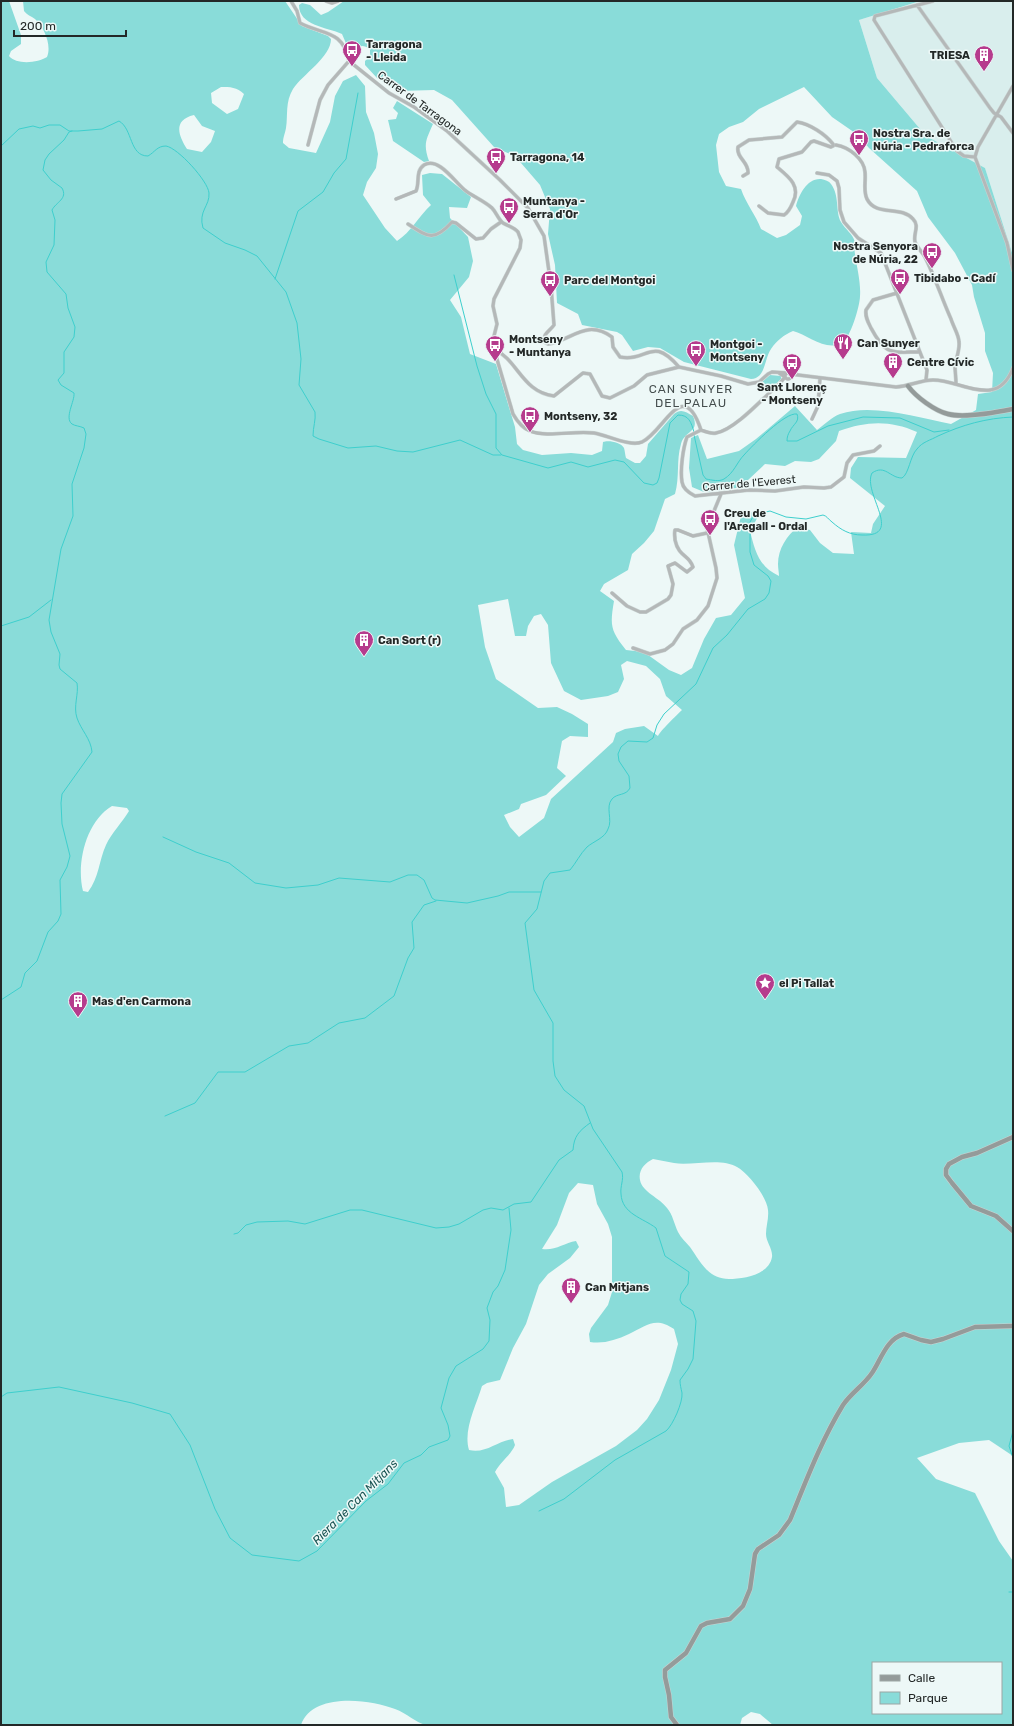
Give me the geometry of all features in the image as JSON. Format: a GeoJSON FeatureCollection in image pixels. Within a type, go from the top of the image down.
{"type":"FeatureCollection","features":[{"type":"Feature","properties":{"kind":"street"},"geometry":{"type":"LineString","coordinates":[[291,1],[297,11],[300,23],[308,27],[332,33],[341,41],[348,54],[349,61],[328,85],[320,100],[308,145]]}},
{"type":"Feature","properties":{"kind":"street"},"geometry":{"type":"LineString","coordinates":[[326,1],[332,3],[338,1]]}},
{"type":"Feature","properties":{"kind":"street"},"geometry":{"type":"LineString","coordinates":[[932,1],[875,16],[874,20],[957,151],[964,156],[975,157]]}},
{"type":"Feature","properties":{"kind":"street"},"geometry":{"type":"LineString","coordinates":[[917,5],[990,108],[1004,120],[1013,133]]}},
{"type":"Feature","properties":{"kind":"street","name":"Carrer de Tarragona"},"geometry":{"type":"LineString","coordinates":[[349,61],[389,93],[414,107],[447,131],[528,208],[544,236],[551,286],[554,325],[546,334],[544,342],[553,344],[578,332],[594,330],[603,331],[612,337],[614,347],[620,357],[628,358],[647,352],[661,351],[672,359],[679,367]]}},
{"type":"Feature","properties":{"kind":"street"},"geometry":{"type":"LineString","coordinates":[[1013,86],[978,147],[975,157],[1008,249],[1013,270]]}},
{"type":"Feature","properties":{"kind":"street"},"geometry":{"type":"LineString","coordinates":[[743,176],[748,173],[748,169],[739,156],[738,147],[749,140],[782,137],[798,122],[803,123],[818,132],[834,145],[848,149],[854,153],[865,170],[864,190],[871,205],[881,210],[902,212],[912,217],[916,225],[916,243],[925,257],[960,341],[955,366],[956,384]]}},
{"type":"Feature","properties":{"kind":"street"},"geometry":{"type":"LineString","coordinates":[[759,206],[768,213],[784,215],[789,210],[795,198],[795,185],[788,176],[777,167],[779,159],[802,152],[811,142],[831,147],[834,145]]}},
{"type":"Feature","properties":{"kind":"street"},"geometry":{"type":"LineString","coordinates":[[396,199],[416,191],[418,185],[418,174],[423,166],[426,164],[436,165],[444,168],[465,191],[492,208],[501,222],[518,232],[521,243],[494,299],[493,306],[497,324],[493,340],[494,349],[514,414],[518,422],[529,431],[544,434],[591,432],[626,441],[642,442],[651,435],[674,410],[684,408],[690,409],[694,414],[701,430],[715,434],[724,431],[733,425],[780,383],[800,376]]}},
{"type":"Feature","properties":{"kind":"street"},"geometry":{"type":"LineString","coordinates":[[817,173],[829,175],[837,181],[840,195],[840,210],[844,222],[858,238],[881,253],[927,370],[926,380]]}},
{"type":"Feature","properties":{"kind":"street"},"geometry":{"type":"LineString","coordinates":[[408,224],[421,232],[432,235],[443,233],[452,222],[456,222],[476,239],[483,238],[491,229],[501,222]]}},
{"type":"Feature","properties":{"kind":"street"},"geometry":{"type":"LineString","coordinates":[[897,293],[873,300],[866,310],[866,318],[882,346],[889,350],[900,352],[920,352]]}},
{"type":"Feature","properties":{"kind":"street"},"geometry":{"type":"LineString","coordinates":[[494,349],[504,356],[528,384],[540,392],[554,396],[583,373],[590,374],[602,396],[610,398],[634,386],[648,375],[679,367],[714,374],[748,384],[759,382],[772,372],[896,387],[908,386],[926,380],[944,381],[971,390],[984,391],[991,390],[1002,384],[1008,378],[1013,368]]}},
{"type":"Feature","properties":{"kind":"street"},"geometry":{"type":"LineString","coordinates":[[779,373],[788,379]]}},
{"type":"Feature","properties":{"kind":"street"},"geometry":{"type":"LineString","coordinates":[[788,379],[792,376],[789,373]]}},
{"type":"Feature","properties":{"kind":"street"},"geometry":{"type":"LineString","coordinates":[[788,379],[789,373]]}},
{"type":"Feature","properties":{"kind":"street"},"geometry":{"type":"LineString","coordinates":[[812,419],[818,406],[820,378]]}},
{"type":"Feature","properties":{"kind":"street"},"geometry":{"type":"LineString","coordinates":[[908,386],[911,390],[935,408],[949,414],[959,415],[1013,409]]}},
{"type":"Feature","properties":{"kind":"street","name":"Carrer de l'Everest"},"geometry":{"type":"LineString","coordinates":[[701,430],[688,437],[683,458],[682,482],[686,490],[694,496],[749,490],[775,491],[804,487],[824,488],[831,486],[844,477],[847,463],[853,455],[874,451],[880,446]]}},
{"type":"Feature","properties":{"kind":"street"},"geometry":{"type":"LineString","coordinates":[[633,648],[650,654],[665,650],[673,644],[683,629],[697,620],[708,606],[714,587],[716,573],[707,528],[721,494]]}},
{"type":"Feature","properties":{"kind":"street"},"geometry":{"type":"LineString","coordinates":[[612,593],[627,606],[640,612],[646,612],[668,599],[673,590],[673,584],[668,566],[674,563],[686,572],[693,567],[691,562],[677,549],[675,530],[693,536],[707,533]]}},
{"type":"Feature","properties":{"kind":"street"},"geometry":{"type":"LineString","coordinates":[[1013,1137],[977,1153],[962,1157],[949,1164],[946,1169],[946,1175],[971,1206],[996,1216],[1013,1231]]}},
{"type":"Feature","properties":{"kind":"street"},"geometry":{"type":"LineString","coordinates":[[677,1725],[671,1717],[669,1695],[664,1677],[665,1670],[686,1653],[701,1626],[707,1623],[730,1618],[743,1606],[750,1589],[755,1554],[758,1549],[784,1530],[790,1520],[820,1449],[844,1405],[870,1375],[888,1345],[897,1337],[904,1334],[931,1342],[975,1327],[1013,1326]]}},
{"type":"Feature","properties":{"kind":"shaded area"},"geometry":{"type":"Polygon","coordinates":[[[920,1],[1013,1],[1013,256],[985,168],[926,136],[877,78],[859,20],[920,1]]]}},
{"type":"Feature","properties":{"kind":"green space"},"geometry":{"type":"Polygon","coordinates":[[[1,1],[9,1],[21,35],[21,44],[11,51],[9,56],[12,59],[22,62],[38,61],[47,57],[48,52],[48,42],[44,31],[35,19],[24,11],[23,1],[285,1],[302,26],[328,36],[331,39],[330,46],[322,59],[298,83],[290,94],[283,143],[289,148],[316,153],[330,122],[335,96],[343,81],[356,75],[365,86],[366,112],[374,133],[378,154],[376,168],[367,182],[363,195],[385,228],[397,241],[407,233],[431,205],[423,195],[422,175],[430,173],[442,174],[471,197],[467,208],[449,207],[450,218],[468,237],[473,261],[469,277],[450,300],[461,317],[470,354],[496,364],[515,427],[517,444],[523,450],[542,455],[571,453],[592,455],[602,451],[603,442],[611,441],[624,448],[626,458],[635,463],[640,463],[646,456],[648,444],[674,414],[681,411],[693,416],[695,426],[683,439],[681,444],[675,494],[665,499],[654,531],[632,554],[628,570],[604,584],[600,591],[614,601],[612,627],[626,650],[644,652],[669,670],[681,675],[692,668],[704,639],[716,618],[731,615],[745,598],[734,545],[742,512],[760,513],[750,531],[756,552],[762,563],[779,576],[778,558],[781,548],[790,534],[798,527],[810,530],[820,543],[833,553],[854,554],[851,532],[871,533],[873,524],[885,506],[850,478],[851,468],[858,457],[906,458],[917,432],[897,425],[878,423],[859,425],[839,431],[836,441],[819,459],[811,462],[795,461],[785,466],[765,464],[747,481],[744,487],[704,492],[692,487],[689,468],[691,438],[698,435],[707,459],[739,451],[756,439],[795,406],[817,430],[837,415],[853,411],[881,411],[910,415],[951,424],[976,410],[978,394],[992,392],[993,373],[985,351],[985,333],[974,297],[972,285],[955,253],[928,217],[917,191],[869,148],[858,135],[832,117],[804,87],[759,109],[743,122],[729,127],[719,134],[716,145],[719,172],[726,186],[741,189],[761,229],[777,238],[786,235],[800,225],[802,216],[796,206],[799,197],[808,184],[816,179],[821,179],[828,181],[831,184],[836,193],[839,218],[853,236],[855,242],[860,286],[860,301],[851,329],[845,340],[836,345],[823,344],[793,331],[776,343],[769,353],[762,372],[756,378],[751,379],[684,362],[660,348],[648,347],[633,351],[622,335],[617,332],[582,325],[578,314],[557,303],[555,265],[548,234],[550,209],[540,185],[521,163],[510,154],[494,147],[452,100],[434,90],[398,91],[377,78],[365,65],[365,61],[370,56],[370,49],[362,46],[351,50],[348,48],[342,34],[309,22],[300,12],[299,5],[302,3],[310,5],[321,15],[344,1],[920,1],[859,20],[877,78],[926,136],[985,168],[1013,256],[1013,1456],[989,1440],[959,1443],[917,1458],[936,1479],[975,1493],[999,1541],[1013,1561],[1013,1725],[773,1725],[760,1714],[751,1712],[742,1718],[740,1725],[427,1725],[384,1705],[357,1701],[343,1701],[317,1707],[307,1714],[301,1725],[1,1725],[1,1]],[[221,87],[211,93],[212,103],[227,114],[238,109],[244,94],[230,87],[221,87]],[[194,115],[187,117],[180,124],[179,129],[181,138],[187,149],[202,152],[211,142],[215,131],[202,126],[194,115]],[[508,599],[478,605],[485,647],[496,679],[538,708],[557,707],[588,724],[588,737],[570,736],[562,741],[557,768],[566,776],[546,795],[521,804],[519,809],[504,815],[510,827],[519,837],[544,818],[551,799],[613,742],[616,733],[625,729],[644,726],[658,736],[682,710],[666,696],[660,679],[646,666],[627,661],[621,665],[624,679],[618,692],[608,696],[581,700],[564,691],[551,663],[548,625],[541,614],[534,616],[528,626],[526,636],[515,636],[508,599]],[[112,806],[103,813],[90,832],[85,844],[81,868],[83,891],[88,892],[92,887],[106,845],[129,811],[127,808],[112,806]],[[653,1159],[641,1170],[641,1184],[664,1204],[671,1214],[679,1234],[710,1273],[722,1278],[735,1279],[755,1275],[766,1268],[772,1257],[766,1234],[768,1213],[767,1205],[761,1192],[746,1174],[730,1164],[715,1162],[681,1164],[653,1159]],[[578,1183],[569,1193],[557,1225],[542,1249],[551,1249],[576,1241],[579,1247],[570,1258],[548,1274],[539,1285],[526,1324],[513,1348],[500,1380],[487,1383],[482,1386],[469,1426],[469,1450],[475,1451],[486,1449],[513,1439],[515,1445],[513,1449],[495,1472],[504,1488],[506,1507],[519,1505],[552,1482],[616,1446],[637,1430],[647,1419],[659,1400],[671,1370],[678,1344],[674,1329],[661,1323],[646,1325],[615,1340],[590,1342],[589,1334],[591,1328],[608,1305],[612,1292],[612,1237],[608,1224],[597,1204],[593,1185],[578,1183]]]}},
{"type":"Feature","properties":{"kind":"green space"},"geometry":{"type":"Polygon","coordinates":[[[397,101],[433,124],[426,142],[426,150],[429,161],[424,162],[393,141],[388,120],[396,119],[398,113],[393,108],[397,101]]]}},
{"type":"Feature","properties":{"kind":"green space"},"geometry":{"type":"Polygon","coordinates":[[[770,375],[781,376],[781,379],[767,392],[761,383],[770,375]]]}},
{"type":"Feature","properties":{"kind":"waterway"},"geometry":{"type":"LineString","coordinates":[[275,279],[298,211],[323,192],[334,173],[346,159],[358,93]]}},
{"type":"Feature","properties":{"kind":"waterway"},"geometry":{"type":"LineString","coordinates":[[1,146],[19,129],[33,126],[40,128],[49,125],[60,125],[69,131],[78,131],[102,129],[119,121],[127,130],[137,152],[142,155],[148,156],[163,146],[178,152],[198,173],[204,181],[209,193],[208,202],[202,217],[203,228],[225,243],[257,256],[286,292],[297,323],[301,359],[299,385],[315,412],[313,436],[348,448],[376,446],[397,451],[413,452],[460,440],[493,455],[501,455]]}},
{"type":"Feature","properties":{"kind":"waterway"},"geometry":{"type":"LineString","coordinates":[[1,1000],[21,987],[25,973],[37,961],[48,932],[58,921],[61,914],[60,880],[67,867],[70,856],[62,824],[62,794],[92,752],[90,743],[76,714],[77,683],[60,669],[60,654],[51,632],[49,620],[61,549],[73,516],[72,484],[84,448],[86,434],[84,428],[73,425],[70,421],[69,414],[74,393],[61,385],[58,380],[64,373],[64,352],[74,337],[75,327],[68,308],[66,294],[47,272],[46,262],[54,245],[55,220],[52,210],[64,195],[62,188],[51,180],[43,170],[45,160],[49,154],[64,140],[69,132],[72,131]]}},
{"type":"Feature","properties":{"kind":"waterway"},"geometry":{"type":"LineString","coordinates":[[454,275],[477,366],[486,394],[496,414],[496,448],[502,455],[548,468],[571,462],[588,467],[615,460],[624,462],[644,483],[653,485],[657,483],[659,478],[670,423],[678,415],[685,416],[691,422],[694,432]]}},
{"type":"Feature","properties":{"kind":"waterway"},"geometry":{"type":"LineString","coordinates":[[694,435],[703,475],[706,479],[718,481],[727,477],[748,450],[777,423],[792,415],[797,414],[798,419],[791,429],[787,437],[787,441],[797,441],[828,426],[863,417],[900,418],[934,432],[949,430]]}},
{"type":"Feature","properties":{"kind":"waterway","name":"Riera de Can Mitjans"},"geometry":{"type":"LineString","coordinates":[[539,1511],[564,1499],[615,1460],[669,1428],[681,1402],[682,1393],[680,1380],[693,1359],[696,1321],[693,1311],[682,1304],[680,1300],[681,1294],[688,1284],[689,1272],[665,1256],[656,1228],[634,1215],[625,1206],[622,1201],[621,1194],[623,1178],[622,1172],[593,1129],[584,1106],[564,1090],[555,1076],[553,1061],[553,1023],[534,990],[525,923],[537,909],[544,881],[550,873],[570,870],[587,847],[607,832],[610,822],[610,802],[614,797],[628,791],[630,788],[629,776],[619,761],[618,754],[621,747],[628,741],[647,742],[653,738],[657,725],[664,714],[696,684],[713,648],[727,635],[748,609],[765,599],[769,593],[771,581],[768,576],[754,565],[750,552],[750,522],[754,515],[770,511],[786,517],[806,519],[823,515],[846,532],[858,535],[874,534],[880,529],[881,522],[870,481],[872,473],[880,470],[902,478],[906,473],[915,452],[924,443],[965,425],[993,419],[1013,417]]}},
{"type":"Feature","properties":{"kind":"waterway"},"geometry":{"type":"LineString","coordinates":[[1,626],[29,617],[51,600]]}},
{"type":"Feature","properties":{"kind":"waterway"},"geometry":{"type":"LineString","coordinates":[[163,837],[196,852],[229,863],[255,883],[286,888],[318,885],[339,878],[390,882],[408,875],[417,875],[424,880],[432,898],[435,900],[467,903],[509,892],[541,892]]}},
{"type":"Feature","properties":{"kind":"waterway"},"geometry":{"type":"LineString","coordinates":[[165,1116],[195,1103],[218,1072],[245,1072],[289,1046],[308,1043],[339,1023],[365,1018],[394,996],[408,958],[414,948],[412,922],[424,905],[436,901]]}},
{"type":"Feature","properties":{"kind":"waterway"},"geometry":{"type":"LineString","coordinates":[[234,1234],[238,1233],[246,1225],[257,1222],[288,1221],[305,1224],[350,1210],[362,1210],[436,1228],[449,1227],[459,1224],[483,1210],[491,1208],[503,1210],[514,1204],[531,1202],[559,1160],[573,1150],[578,1134],[590,1123]]}},
{"type":"Feature","properties":{"kind":"waterway","name":"Riera de Can Mitjans"},"geometry":{"type":"LineString","coordinates":[[1,1397],[7,1393],[59,1387],[132,1403],[170,1414],[190,1445],[215,1509],[230,1538],[252,1555],[299,1561],[317,1551],[366,1501],[388,1484],[404,1463],[421,1455],[429,1447],[448,1440],[450,1436],[448,1425],[441,1408],[449,1378],[456,1366],[483,1349],[489,1341],[490,1320],[487,1308],[493,1292],[498,1286],[505,1270],[511,1230],[509,1208]]}},
{"type":"Feature","properties":{"kind":"waterway"},"geometry":{"type":"LineString","coordinates":[[1013,1431],[1009,1446],[1013,1458]]}},
{"type":"Feature","properties":{"kind":"place","name":"Tarragona - Lleida"},"geometry":{"type":"Point","coordinates":[352,67]}},
{"type":"Feature","properties":{"kind":"place","name":"TRIESA"},"geometry":{"type":"Point","coordinates":[984,72]}},
{"type":"Feature","properties":{"kind":"place","name":"Nostra Sra. de Núria - Pedraforca"},"geometry":{"type":"Point","coordinates":[859,156]}},
{"type":"Feature","properties":{"kind":"place","name":"Tarragona, 14"},"geometry":{"type":"Point","coordinates":[496,174]}},
{"type":"Feature","properties":{"kind":"place","name":"Muntanya - Serra d'Or"},"geometry":{"type":"Point","coordinates":[509,224]}},
{"type":"Feature","properties":{"kind":"place","name":"Nostra Senyora de Núria, 22"},"geometry":{"type":"Point","coordinates":[932,269]}},
{"type":"Feature","properties":{"kind":"place","name":"Tibidabo - Cadí"},"geometry":{"type":"Point","coordinates":[900,295]}},
{"type":"Feature","properties":{"kind":"place","name":"Parc del Montgoi"},"geometry":{"type":"Point","coordinates":[550,297]}},
{"type":"Feature","properties":{"kind":"place","name":"Can Sunyer"},"geometry":{"type":"Point","coordinates":[843,360]}},
{"type":"Feature","properties":{"kind":"place","name":"Montseny - Muntanya"},"geometry":{"type":"Point","coordinates":[495,362]}},
{"type":"Feature","properties":{"kind":"place","name":"Montgoi - Montseny"},"geometry":{"type":"Point","coordinates":[696,367]}},
{"type":"Feature","properties":{"kind":"place","name":"Centre Cívic"},"geometry":{"type":"Point","coordinates":[893,379]}},
{"type":"Feature","properties":{"kind":"place","name":"Sant Llorenç - Montseny"},"geometry":{"type":"Point","coordinates":[792,380]}},
{"type":"Feature","properties":{"kind":"place","name":"Montseny, 32"},"geometry":{"type":"Point","coordinates":[530,433]}},
{"type":"Feature","properties":{"kind":"place","name":"Creu de l'Aregall - Ordal"},"geometry":{"type":"Point","coordinates":[710,536]}},
{"type":"Feature","properties":{"kind":"place","name":"Can Sort (r)"},"geometry":{"type":"Point","coordinates":[364,657]}},
{"type":"Feature","properties":{"kind":"place","name":"el Pi Tallat"},"geometry":{"type":"Point","coordinates":[765,1000]}},
{"type":"Feature","properties":{"kind":"place","name":"Mas d'en Carmona"},"geometry":{"type":"Point","coordinates":[78,1018]}},
{"type":"Feature","properties":{"kind":"place","name":"Can Mitjans"},"geometry":{"type":"Point","coordinates":[571,1304]}},
{"type":"Feature","properties":{"kind":"district","name":"CAN SUNYER DEL PALAU"},"geometry":{"type":"Point","coordinates":[691,396]}}]}
